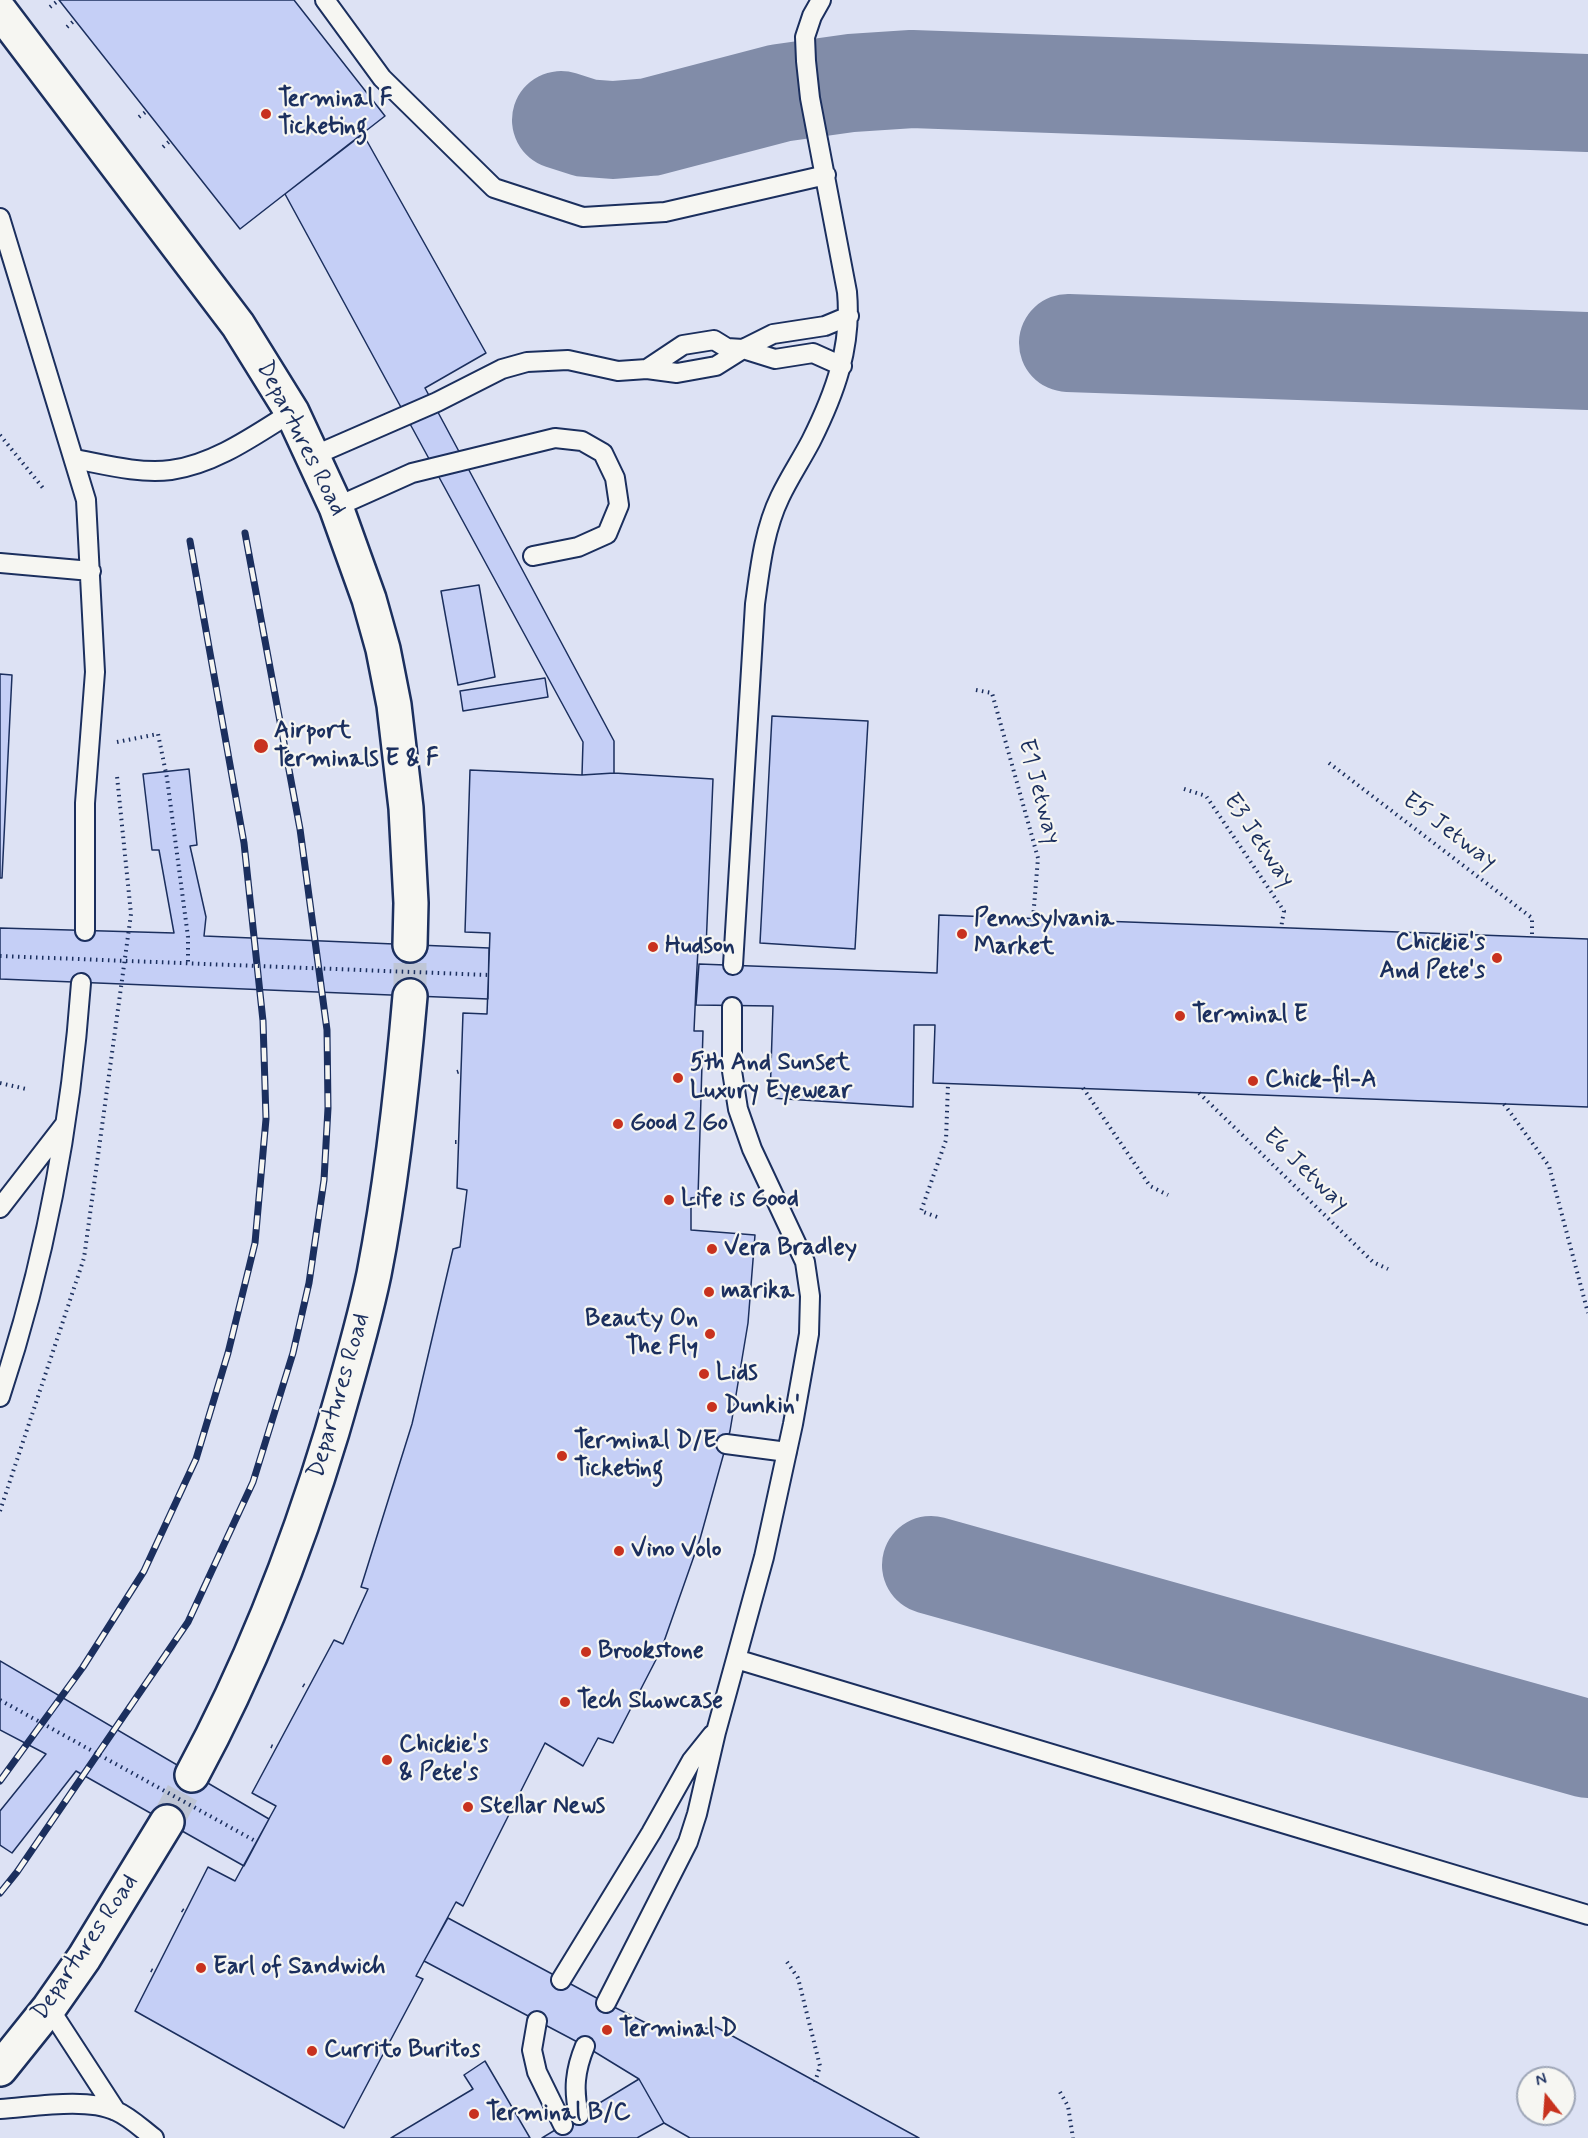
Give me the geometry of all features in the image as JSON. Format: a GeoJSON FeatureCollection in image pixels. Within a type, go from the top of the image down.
{"type":"FeatureCollection","features":[{"type":"Feature","properties":{"kind":"street","name":"Departures Road"},"geometry":{"type":"LineString","coordinates":[[0,11],[238,325],[292,412],[336,507],[369,599],[383,649],[394,705],[406,808],[411,903],[410,945]]}},
{"type":"Feature","properties":{"kind":"street","name":"Departures Road"},"geometry":{"type":"LineString","coordinates":[[192,1775],[219,1725],[274,1600],[316,1482],[346,1381],[373,1276],[386,1204],[403,1074],[410,996]]}},
{"type":"Feature","properties":{"kind":"street","name":"Departures Road"},"geometry":{"type":"LineString","coordinates":[[0,2069],[49,2008],[106,1924],[167,1822]]}},
{"type":"Feature","properties":{"kind":"lane"},"geometry":{"type":"LineString","coordinates":[[325,0],[382,78],[494,188],[583,217],[665,212],[826,175]]}},
{"type":"Feature","properties":{"kind":"lane"},"geometry":{"type":"LineString","coordinates":[[733,965],[755,604],[761,558],[779,498],[822,418],[842,366],[849,316],[847,292],[810,98],[805,38],[821,0]]}},
{"type":"Feature","properties":{"kind":"lane"},"geometry":{"type":"LineString","coordinates":[[0,218],[86,500],[94,672],[85,803],[85,930]]}},
{"type":"Feature","properties":{"kind":"lane"},"geometry":{"type":"LineString","coordinates":[[313,456],[437,402],[502,369],[527,362],[568,360],[618,371],[647,369],[677,373],[716,366],[773,334],[825,326],[849,316]]}},
{"type":"Feature","properties":{"kind":"lane"},"geometry":{"type":"LineString","coordinates":[[647,369],[683,345],[714,340],[727,348],[743,349],[775,359],[813,353],[842,366]]}},
{"type":"Feature","properties":{"kind":"lane"},"geometry":{"type":"LineString","coordinates":[[75,459],[135,470],[170,470],[186,467],[201,463],[246,441],[292,412]]}},
{"type":"Feature","properties":{"kind":"lane"},"geometry":{"type":"LineString","coordinates":[[336,507],[412,473],[555,438],[582,441],[603,453],[615,478],[619,505],[607,534],[578,547],[533,556]]}},
{"type":"Feature","properties":{"kind":"lane"},"geometry":{"type":"LineString","coordinates":[[0,563],[91,571]]}},
{"type":"Feature","properties":{"kind":"lane"},"geometry":{"type":"LineString","coordinates":[[0,1397],[36,1274],[48,1224],[67,1122],[81,983]]}},
{"type":"Feature","properties":{"kind":"lane"},"geometry":{"type":"LineString","coordinates":[[606,2004],[688,1842],[697,1814],[716,1731],[764,1557],[809,1334],[810,1296],[806,1262],[752,1149],[738,1109],[732,1071],[732,1006]]}},
{"type":"Feature","properties":{"kind":"lane"},"geometry":{"type":"LineString","coordinates":[[0,1208],[67,1122]]}},
{"type":"Feature","properties":{"kind":"lane"},"geometry":{"type":"LineString","coordinates":[[726,1444],[787,1452]]}},
{"type":"Feature","properties":{"kind":"lane"},"geometry":{"type":"LineString","coordinates":[[736,1659],[1588,1915]]}},
{"type":"Feature","properties":{"kind":"lane"},"geometry":{"type":"LineString","coordinates":[[561,1980],[651,1833],[692,1760],[716,1731]]}},
{"type":"Feature","properties":{"kind":"lane"},"geometry":{"type":"LineString","coordinates":[[49,2008],[116,2111],[154,2138]]}},
{"type":"Feature","properties":{"kind":"lane"},"geometry":{"type":"LineString","coordinates":[[537,2021],[532,2050],[537,2072],[563,2125]]}},
{"type":"Feature","properties":{"kind":"lane"},"geometry":{"type":"LineString","coordinates":[[579,2115],[574,2097],[575,2079],[585,2046]]}},
{"type":"Feature","properties":{"kind":"lane"},"geometry":{"type":"LineString","coordinates":[[0,2109],[87,2105],[116,2111]]}},
{"type":"Feature","properties":{"kind":"path"},"geometry":{"type":"LineString","coordinates":[[50,7],[59,0]]}},
{"type":"Feature","properties":{"kind":"path"},"geometry":{"type":"LineString","coordinates":[[67,27],[75,20]]}},
{"type":"Feature","properties":{"kind":"path"},"geometry":{"type":"LineString","coordinates":[[139,117],[147,111]]}},
{"type":"Feature","properties":{"kind":"path"},"geometry":{"type":"LineString","coordinates":[[162,147],[170,141]]}},
{"type":"Feature","properties":{"kind":"path"},"geometry":{"type":"LineString","coordinates":[[0,435],[43,488]]}},
{"type":"Feature","properties":{"kind":"path","name":"E1 Jetway"},"geometry":{"type":"LineString","coordinates":[[976,690],[992,693],[1038,858],[1033,919]]}},
{"type":"Feature","properties":{"kind":"path"},"geometry":{"type":"LineString","coordinates":[[90,745],[114,743],[158,734],[167,778],[188,938],[188,963]]}},
{"type":"Feature","properties":{"kind":"path","name":"E5 Jetway"},"geometry":{"type":"LineString","coordinates":[[1329,763],[1532,918],[1532,937]]}},
{"type":"Feature","properties":{"kind":"path","name":"E3 Jetway"},"geometry":{"type":"LineString","coordinates":[[1184,789],[1206,796],[1284,912],[1281,928]]}},
{"type":"Feature","properties":{"kind":"path"},"geometry":{"type":"LineString","coordinates":[[0,956],[489,975]]}},
{"type":"Feature","properties":{"kind":"path"},"geometry":{"type":"LineString","coordinates":[[0,1083],[26,1089]]}},
{"type":"Feature","properties":{"kind":"path"},"geometry":{"type":"LineString","coordinates":[[937,1217],[921,1211],[946,1140],[948,1084]]}},
{"type":"Feature","properties":{"kind":"path"},"geometry":{"type":"LineString","coordinates":[[1083,1088],[1150,1186],[1168,1195]]}},
{"type":"Feature","properties":{"kind":"path","name":"E6 Jetway"},"geometry":{"type":"LineString","coordinates":[[1199,1093],[1373,1262],[1389,1269]]}},
{"type":"Feature","properties":{"kind":"path"},"geometry":{"type":"LineString","coordinates":[[1504,1104],[1549,1166],[1588,1313]]}},
{"type":"Feature","properties":{"kind":"path"},"geometry":{"type":"LineString","coordinates":[[303,1685],[308,1688]]}},
{"type":"Feature","properties":{"kind":"path"},"geometry":{"type":"LineString","coordinates":[[0,1700],[257,1842]]}},
{"type":"Feature","properties":{"kind":"path"},"geometry":{"type":"LineString","coordinates":[[787,1962],[798,1978],[820,2066],[815,2082]]}},
{"type":"Feature","properties":{"kind":"path"},"geometry":{"type":"LineString","coordinates":[[1060,2092],[1068,2106],[1073,2138]]}},
{"type":"Feature","properties":{"kind":"shaded area"},"geometry":{"type":"Polygon","coordinates":[[[0,0],[1588,0],[1588,2138],[0,2138],[0,0]]]}},
{"type":"Feature","properties":{"kind":"building","name":"Terminal F Ticketing"},"geometry":{"type":"Polygon","coordinates":[[[59,0],[294,0],[385,116],[240,229],[59,0]]]}},
{"type":"Feature","properties":{"kind":"building"},"geometry":{"type":"Polygon","coordinates":[[[363,134],[486,353],[425,388],[614,741],[614,773],[582,775],[583,742],[285,194],[363,134]]]}},
{"type":"Feature","properties":{"kind":"building"},"geometry":{"type":"Polygon","coordinates":[[[479,585],[495,677],[458,685],[441,591],[479,585]]]}},
{"type":"Feature","properties":{"kind":"building"},"geometry":{"type":"Polygon","coordinates":[[[0,674],[12,675],[2,878],[0,878],[0,674]]]}},
{"type":"Feature","properties":{"kind":"building"},"geometry":{"type":"Polygon","coordinates":[[[545,678],[548,697],[463,711],[460,691],[545,678]]]}},
{"type":"Feature","properties":{"kind":"building"},"geometry":{"type":"Polygon","coordinates":[[[772,716],[868,721],[855,949],[760,943],[772,716]]]}},
{"type":"Feature","properties":{"kind":"building"},"geometry":{"type":"Polygon","coordinates":[[[189,769],[197,845],[190,846],[206,917],[204,936],[489,948],[488,999],[0,979],[0,928],[174,933],[159,850],[152,850],[143,774],[189,769]]]}},
{"type":"Feature","properties":{"kind":"building","name":"Terminal D/E Ticketing"},"geometry":{"type":"Polygon","coordinates":[[[470,770],[582,775],[614,773],[713,779],[706,948],[698,949],[696,987],[694,1031],[703,1031],[698,1197],[691,1198],[691,1230],[755,1235],[748,1323],[730,1431],[700,1539],[661,1650],[613,1743],[598,1738],[583,1766],[545,1743],[463,1906],[456,1902],[416,1976],[423,1979],[344,2128],[135,2011],[208,1867],[235,1881],[276,1806],[252,1793],[334,1640],[343,1644],[368,1589],[361,1587],[412,1424],[453,1249],[460,1247],[467,1190],[457,1188],[463,1013],[487,1014],[490,933],[465,932],[470,770]]]}},
{"type":"Feature","properties":{"kind":"building","name":"Terminal E"},"geometry":{"type":"Polygon","coordinates":[[[939,915],[1588,939],[1588,1107],[933,1083],[935,1025],[914,1025],[913,1107],[770,1098],[773,1006],[696,1005],[699,964],[937,973],[939,915]]]}},
{"type":"Feature","properties":{"kind":"building"},"geometry":{"type":"Polygon","coordinates":[[[0,1661],[269,1819],[244,1866],[76,1771],[12,1853],[0,1845],[0,1811],[46,1754],[0,1730],[0,1661]]]}},
{"type":"Feature","properties":{"kind":"building","name":"Terminal D"},"geometry":{"type":"Polygon","coordinates":[[[448,1918],[666,2033],[716,2027],[919,2138],[690,2138],[664,2123],[639,2079],[585,2046],[424,1961],[448,1918]]]}},
{"type":"Feature","properties":{"kind":"building","name":"Terminal B/C"},"geometry":{"type":"Polygon","coordinates":[[[485,2061],[530,2138],[391,2138],[473,2089],[464,2075],[485,2061]]]}},
{"type":"Feature","properties":{"kind":"building","name":"Terminal B/C"},"geometry":{"type":"Polygon","coordinates":[[[639,2079],[664,2123],[637,2138],[542,2138],[639,2079]]]}},
{"type":"Feature","properties":{"kind":"taxiway"},"geometry":{"type":"LineString","coordinates":[[561,120],[586,128],[613,130],[650,127],[780,93],[851,83],[912,79],[1588,103]]}},
{"type":"Feature","properties":{"kind":"taxiway"},"geometry":{"type":"LineString","coordinates":[[1068,343],[1588,361]]}},
{"type":"Feature","properties":{"kind":"taxiway"},"geometry":{"type":"LineString","coordinates":[[931,1565],[1588,1749]]}},
{"type":"Feature","properties":{"kind":"tunnel"},"geometry":{"type":"LineString","coordinates":[[410,945],[410,996]]}},
{"type":"Feature","properties":{"kind":"tunnel"},"geometry":{"type":"LineString","coordinates":[[167,1822],[192,1775]]}},
{"type":"Feature","properties":{"kind":"railway"},"geometry":{"type":"LineString","coordinates":[[0,1893],[17,1872],[188,1622],[253,1482],[293,1353],[309,1283],[324,1180],[328,1108],[327,1030],[300,829],[245,533]]}},
{"type":"Feature","properties":{"kind":"railway"},"geometry":{"type":"LineString","coordinates":[[0,1781],[83,1667],[144,1571],[196,1459],[228,1353],[255,1243],[266,1119],[263,1021],[244,843],[190,541]]}},
{"type":"Feature","properties":{"kind":"place","name":"Terminal F Ticketing"},"geometry":{"type":"Point","coordinates":[266,114]}},
{"type":"Feature","properties":{"kind":"place","name":"Airport Terminals E & F"},"geometry":{"type":"Point","coordinates":[261,746]}},
{"type":"Feature","properties":{"kind":"place","name":"Pennsylvania Market"},"geometry":{"type":"Point","coordinates":[962,934]}},
{"type":"Feature","properties":{"kind":"place","name":"Hudson"},"geometry":{"type":"Point","coordinates":[653,947]}},
{"type":"Feature","properties":{"kind":"place","name":"Chickie's And Pete's"},"geometry":{"type":"Point","coordinates":[1497,958]}},
{"type":"Feature","properties":{"kind":"place","name":"Terminal E"},"geometry":{"type":"Point","coordinates":[1180,1016]}},
{"type":"Feature","properties":{"kind":"place","name":"5th And Sunset Luxury Eyewear"},"geometry":{"type":"Point","coordinates":[678,1078]}},
{"type":"Feature","properties":{"kind":"place","name":"Chick-fil-A"},"geometry":{"type":"Point","coordinates":[1253,1081]}},
{"type":"Feature","properties":{"kind":"place","name":"Good 2 Go"},"geometry":{"type":"Point","coordinates":[618,1124]}},
{"type":"Feature","properties":{"kind":"place","name":"Life is Good"},"geometry":{"type":"Point","coordinates":[669,1200]}},
{"type":"Feature","properties":{"kind":"place","name":"Vera Bradley"},"geometry":{"type":"Point","coordinates":[712,1249]}},
{"type":"Feature","properties":{"kind":"place","name":"marika"},"geometry":{"type":"Point","coordinates":[709,1292]}},
{"type":"Feature","properties":{"kind":"place","name":"Beauty On The Fly"},"geometry":{"type":"Point","coordinates":[710,1334]}},
{"type":"Feature","properties":{"kind":"place","name":"Lids"},"geometry":{"type":"Point","coordinates":[704,1374]}},
{"type":"Feature","properties":{"kind":"place","name":"Dunkin'"},"geometry":{"type":"Point","coordinates":[712,1407]}},
{"type":"Feature","properties":{"kind":"place","name":"Terminal D/E Ticketing"},"geometry":{"type":"Point","coordinates":[562,1456]}},
{"type":"Feature","properties":{"kind":"place","name":"Vino Volo"},"geometry":{"type":"Point","coordinates":[619,1551]}},
{"type":"Feature","properties":{"kind":"place","name":"Brookstone"},"geometry":{"type":"Point","coordinates":[586,1652]}},
{"type":"Feature","properties":{"kind":"place","name":"Tech Showcase"},"geometry":{"type":"Point","coordinates":[565,1702]}},
{"type":"Feature","properties":{"kind":"place","name":"Chickie's & Pete's"},"geometry":{"type":"Point","coordinates":[387,1760]}},
{"type":"Feature","properties":{"kind":"place","name":"Stellar News"},"geometry":{"type":"Point","coordinates":[468,1807]}},
{"type":"Feature","properties":{"kind":"place","name":"Earl of Sandwich"},"geometry":{"type":"Point","coordinates":[201,1968]}},
{"type":"Feature","properties":{"kind":"place","name":"Terminal D"},"geometry":{"type":"Point","coordinates":[607,2030]}},
{"type":"Feature","properties":{"kind":"place","name":"Currito Buritos"},"geometry":{"type":"Point","coordinates":[312,2051]}},
{"type":"Feature","properties":{"kind":"place","name":"Terminal B/C"},"geometry":{"type":"Point","coordinates":[474,2114]}}]}
